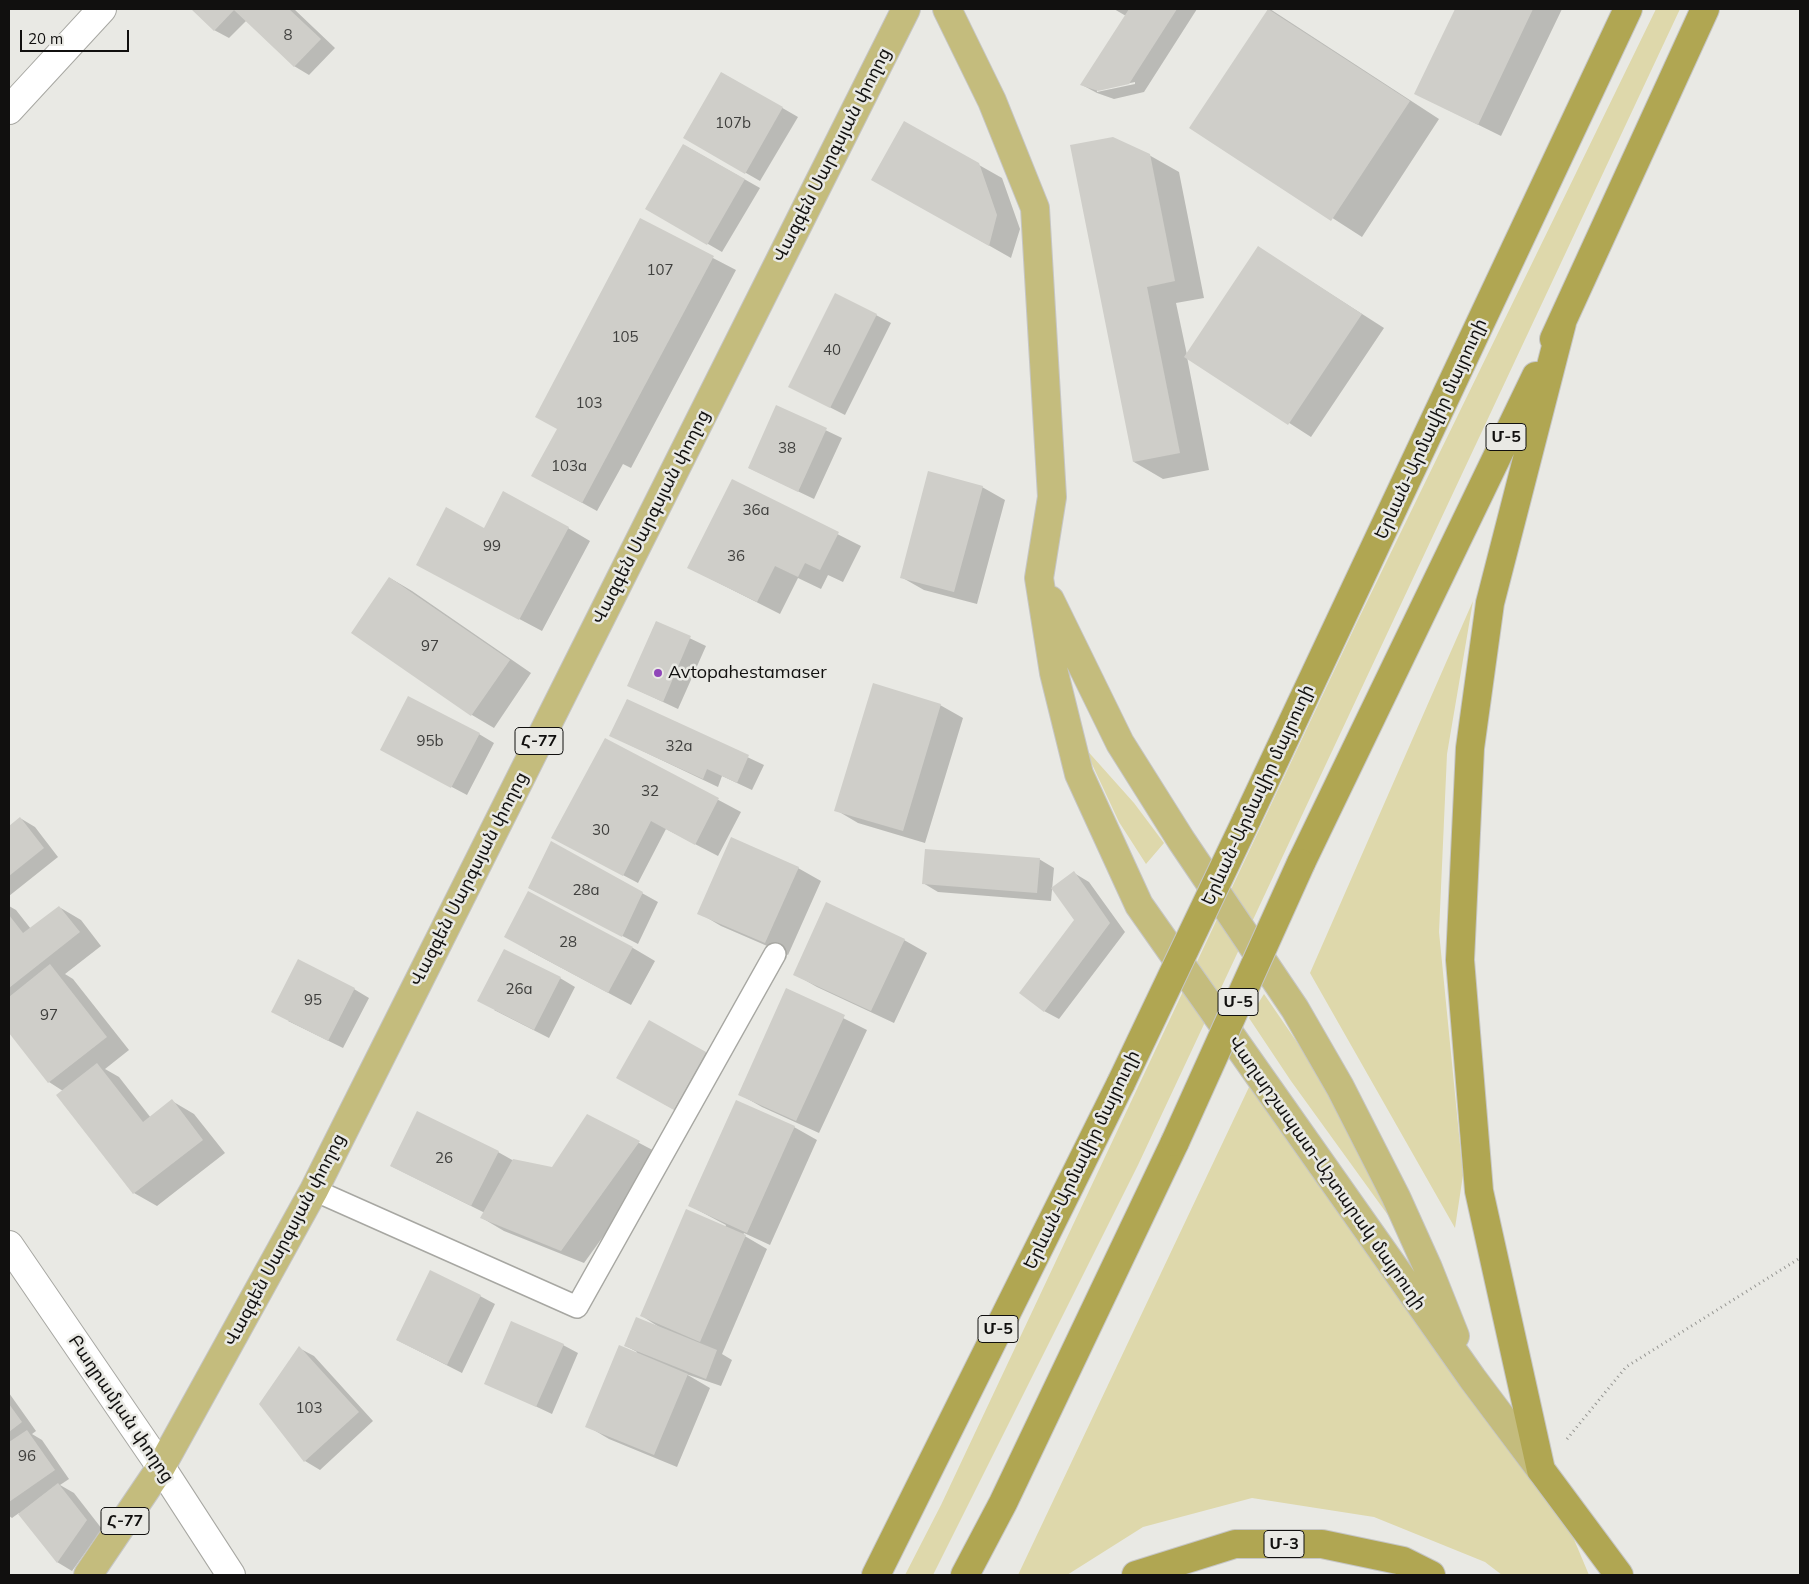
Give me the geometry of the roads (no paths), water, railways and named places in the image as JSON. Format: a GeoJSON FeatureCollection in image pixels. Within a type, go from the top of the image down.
{"type":"FeatureCollection","features":[{"type":"Feature","properties":{"kind":"highway","name":"Երևան-Արմավիր մայրուղի"},"geometry":{"type":"LineString","coordinates":[[876,1575],[1120,1083],[1246,821],[1628,9]]}},
{"type":"Feature","properties":{"kind":"highway","name":"Մ-5"},"geometry":{"type":"LineString","coordinates":[[966,1575],[1175,1142],[1301,863],[1562,322],[1705,9]]}},
{"type":"Feature","properties":{"kind":"highway"},"geometry":{"type":"LineString","coordinates":[[1540,1470],[1479,1191],[1460,960],[1470,748],[1490,603],[1562,322]]}},
{"type":"Feature","properties":{"kind":"highway","name":"Վաղարշապատ-Աշտարակ մայրուղի"},"geometry":{"type":"LineString","coordinates":[[1540,1470],[1619,1575]]}},
{"type":"Feature","properties":{"kind":"highway","name":"Մ-3"},"geometry":{"type":"LineString","coordinates":[[1136,1575],[1235,1544],[1322,1544],[1404,1560],[1431,1575]]}},
{"type":"Feature","properties":{"kind":"main road","name":"Վազգեն Սարգսյան փողոց"},"geometry":{"type":"LineString","coordinates":[[88,1575],[161,1467],[314,1190],[906,9]]}},
{"type":"Feature","properties":{"kind":"main road","name":"Վաղարշապատ-Աշտարակ մայրուղի"},"geometry":{"type":"LineString","coordinates":[[947,9],[992,101],[1035,208],[1052,497],[1039,578],[1054,673],[1079,774],[1139,905],[1472,1378],[1540,1470]]}},
{"type":"Feature","properties":{"kind":"main road","name":"Վաղարշապատ-Աշտարակ մայրուղի"},"geometry":{"type":"LineString","coordinates":[[1039,578],[1120,743],[1181,840],[1295,1009],[1340,1087],[1396,1197],[1472,1378]]}},
{"type":"Feature","properties":{"kind":"street"},"geometry":{"type":"LineString","coordinates":[[9,110],[102,9]]}},
{"type":"Feature","properties":{"kind":"street","name":"Բաղրամյան փողոց"},"geometry":{"type":"LineString","coordinates":[[9,1245],[161,1467],[231,1575]]}},
{"type":"Feature","properties":{"kind":"lane"},"geometry":{"type":"LineString","coordinates":[[314,1190],[577,1307],[776,954]]}},
{"type":"Feature","properties":{"kind":"place","name":"Avtopahestamaser"},"geometry":{"type":"Point","coordinates":[658,673]}}]}
